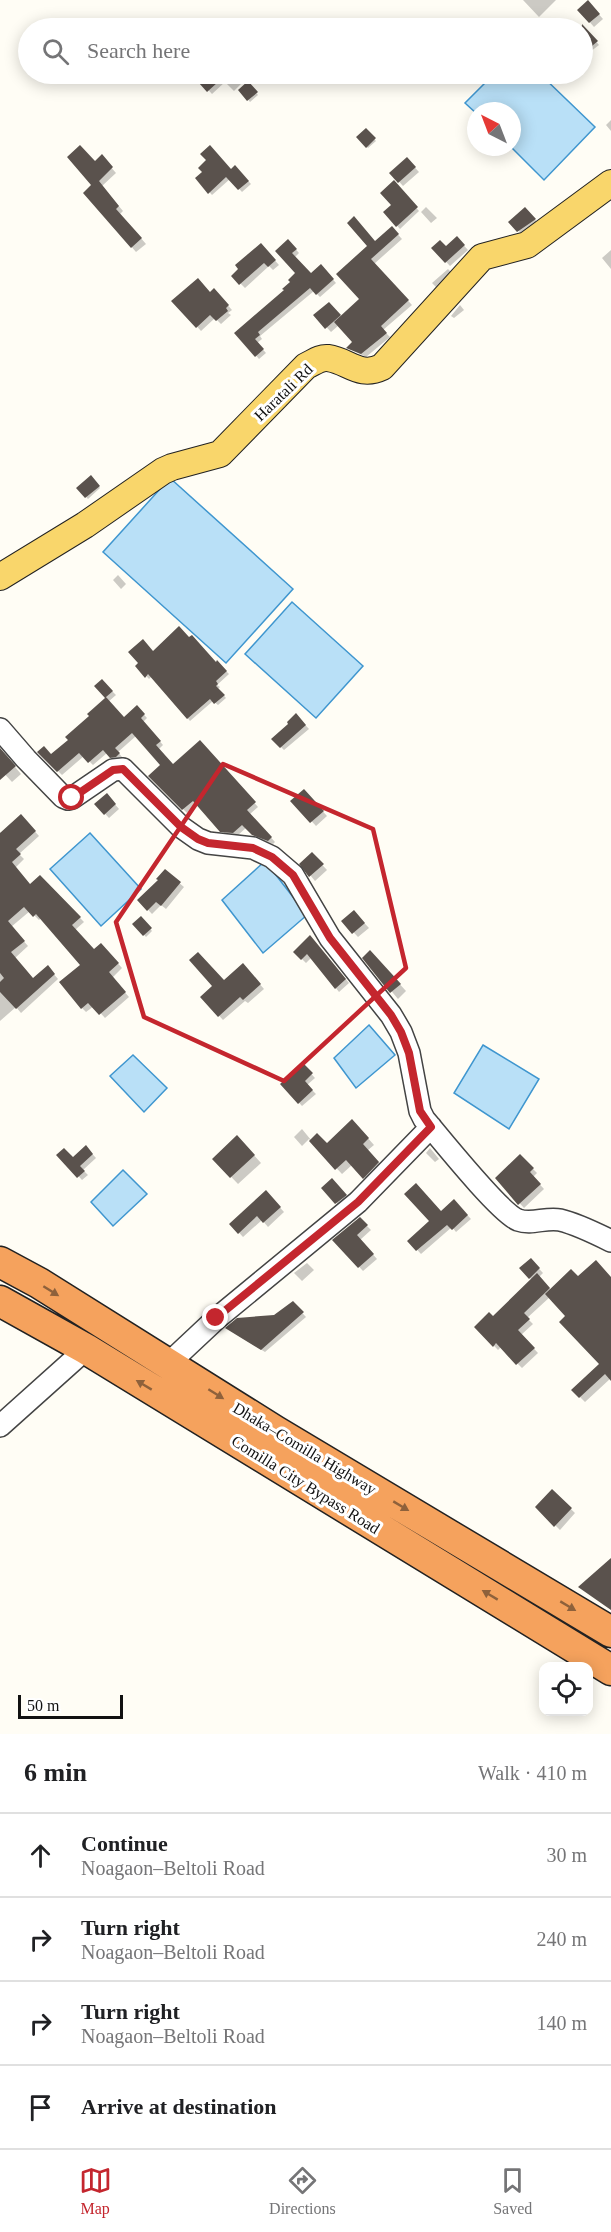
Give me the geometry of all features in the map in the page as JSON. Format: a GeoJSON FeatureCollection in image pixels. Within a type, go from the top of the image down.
{"type":"FeatureCollection","features":[{"type":"Feature","properties":{"kind":"highway","name":"Dhaka–Comilla Highway"},"geometry":{"type":"LineString","coordinates":[[0,1262],[275,1431],[611,1632]]}},
{"type":"Feature","properties":{"kind":"highway","name":"Comilla City Bypass Road"},"geometry":{"type":"LineString","coordinates":[[0,1301],[86,1349],[611,1670]]}},
{"type":"Feature","properties":{"kind":"highway"},"geometry":{"type":"LineString","coordinates":[[435,1563],[446,1533]]}},
{"type":"Feature","properties":{"kind":"main road","name":"Haratali Rd"},"geometry":{"type":"LineString","coordinates":[[0,577],[85,525],[163,471],[220,454],[306,366],[319,359],[327,358],[365,372],[373,372],[382,367],[482,257],[528,245],[611,183]]}},
{"type":"Feature","properties":{"kind":"street"},"geometry":{"type":"LineString","coordinates":[[0,729],[63,797],[72,798],[113,770],[123,769],[181,827],[198,839],[208,843],[253,848],[284,866],[293,875],[330,938],[391,1015],[401,1032],[409,1053],[420,1111],[431,1127],[510,1215],[519,1221],[558,1219],[611,1241]]}},
{"type":"Feature","properties":{"kind":"street"},"geometry":{"type":"LineString","coordinates":[[168,1364],[216,1318],[358,1202],[431,1127]]}},
{"type":"Feature","properties":{"kind":"street"},"geometry":{"type":"LineString","coordinates":[[0,1426],[86,1349]]}},
{"type":"Feature","properties":{"kind":"highlighted area"},"geometry":{"type":"Polygon","coordinates":[[[223,764],[373,829],[406,968],[284,1081],[144,1017],[116,922],[223,764]]]}},
{"type":"Feature","properties":{"kind":"water"},"geometry":{"type":"Polygon","coordinates":[[[484,84],[550,84],[595,127],[544,180],[520,156],[521,102],[467,102],[467,105],[465,103],[484,84]]]}},
{"type":"Feature","properties":{"kind":"water"},"geometry":{"type":"Polygon","coordinates":[[[170,478],[293,589],[226,663],[103,552],[170,478]]]}},
{"type":"Feature","properties":{"kind":"water"},"geometry":{"type":"Polygon","coordinates":[[[292,602],[363,666],[316,718],[245,654],[292,602]]]}},
{"type":"Feature","properties":{"kind":"water"},"geometry":{"type":"Polygon","coordinates":[[[90,833],[141,889],[101,926],[50,869],[90,833]]]}},
{"type":"Feature","properties":{"kind":"water"},"geometry":{"type":"Polygon","coordinates":[[[265,861],[307,915],[263,953],[222,900],[265,861]]]}},
{"type":"Feature","properties":{"kind":"water"},"geometry":{"type":"Polygon","coordinates":[[[369,1025],[395,1055],[356,1088],[334,1058],[369,1025]]]}},
{"type":"Feature","properties":{"kind":"water"},"geometry":{"type":"Polygon","coordinates":[[[483,1045],[539,1079],[509,1129],[454,1093],[483,1045]]]}},
{"type":"Feature","properties":{"kind":"water"},"geometry":{"type":"Polygon","coordinates":[[[133,1055],[167,1088],[144,1112],[110,1076],[133,1055]]]}},
{"type":"Feature","properties":{"kind":"water"},"geometry":{"type":"Polygon","coordinates":[[[123,1170],[147,1194],[113,1226],[91,1202],[123,1170]]]}},
{"type":"Feature","properties":{"kind":"building"},"geometry":{"type":"Polygon","coordinates":[[[588,0],[600,14],[593,20],[584,18],[577,10],[588,0]]]}},
{"type":"Feature","properties":{"kind":"building"},"geometry":{"type":"Polygon","coordinates":[[[593,36],[598,41],[593,45],[593,36]]]}},
{"type":"Feature","properties":{"kind":"building"},"geometry":{"type":"Polygon","coordinates":[[[200,84],[216,84],[207,92],[200,84]]]}},
{"type":"Feature","properties":{"kind":"building"},"geometry":{"type":"Polygon","coordinates":[[[245,84],[251,84],[258,92],[247,101],[238,90],[245,84]]]}},
{"type":"Feature","properties":{"kind":"building"},"geometry":{"type":"Polygon","coordinates":[[[366,128],[376,138],[366,148],[356,137],[366,128]]]}},
{"type":"Feature","properties":{"kind":"building"},"geometry":{"type":"Polygon","coordinates":[[[80,145],[95,161],[102,154],[113,167],[99,181],[119,206],[116,209],[142,238],[131,248],[83,193],[91,185],[67,157],[80,145]]]}},
{"type":"Feature","properties":{"kind":"building"},"geometry":{"type":"Polygon","coordinates":[[[210,145],[231,169],[235,165],[249,181],[238,190],[226,177],[208,194],[195,178],[202,172],[198,168],[206,160],[200,154],[210,145]]]}},
{"type":"Feature","properties":{"kind":"building"},"geometry":{"type":"Polygon","coordinates":[[[407,157],[416,167],[398,183],[389,173],[407,157]]]}},
{"type":"Feature","properties":{"kind":"building"},"geometry":{"type":"Polygon","coordinates":[[[394,180],[418,207],[396,227],[383,212],[391,205],[380,193],[394,180]]]}},
{"type":"Feature","properties":{"kind":"building"},"geometry":{"type":"Polygon","coordinates":[[[525,207],[536,219],[517,232],[508,222],[525,207]]]}},
{"type":"Feature","properties":{"kind":"building"},"geometry":{"type":"Polygon","coordinates":[[[354,216],[375,241],[392,226],[399,234],[371,259],[409,300],[381,326],[387,333],[361,354],[346,348],[352,342],[334,322],[359,299],[336,274],[367,246],[347,223],[354,216]]]}},
{"type":"Feature","properties":{"kind":"building"},"geometry":{"type":"Polygon","coordinates":[[[457,236],[465,245],[445,263],[431,248],[440,240],[446,246],[457,236]]]}},
{"type":"Feature","properties":{"kind":"building"},"geometry":{"type":"Polygon","coordinates":[[[288,239],[297,249],[292,253],[311,273],[321,264],[334,279],[316,295],[310,288],[258,332],[260,335],[255,339],[264,349],[255,357],[234,333],[284,290],[282,289],[290,282],[288,280],[295,273],[275,251],[288,239]]]}},
{"type":"Feature","properties":{"kind":"building"},"geometry":{"type":"Polygon","coordinates":[[[261,243],[276,260],[268,267],[264,263],[239,285],[231,276],[238,269],[235,265],[261,243]]]}},
{"type":"Feature","properties":{"kind":"building"},"geometry":{"type":"Polygon","coordinates":[[[198,278],[210,292],[214,288],[229,305],[226,308],[228,311],[216,321],[210,315],[196,328],[171,301],[198,278]]]}},
{"type":"Feature","properties":{"kind":"building"},"geometry":{"type":"Polygon","coordinates":[[[329,302],[341,315],[325,329],[313,315],[329,302]]]}},
{"type":"Feature","properties":{"kind":"building"},"geometry":{"type":"Polygon","coordinates":[[[91,475],[100,486],[85,498],[76,488],[91,475]]]}},
{"type":"Feature","properties":{"kind":"building"},"geometry":{"type":"Polygon","coordinates":[[[179,626],[189,637],[192,635],[227,671],[216,681],[218,684],[216,686],[225,695],[214,704],[210,699],[187,719],[148,674],[145,678],[135,666],[138,663],[128,652],[143,639],[153,651],[179,626]]]}},
{"type":"Feature","properties":{"kind":"building"},"geometry":{"type":"Polygon","coordinates":[[[102,679],[113,691],[106,697],[124,717],[137,705],[145,714],[141,718],[161,741],[156,745],[173,764],[200,740],[256,802],[247,810],[272,837],[268,841],[252,835],[242,825],[233,833],[220,832],[193,801],[182,810],[148,776],[160,765],[132,733],[115,748],[120,753],[116,757],[110,758],[103,750],[88,763],[79,753],[57,772],[37,752],[44,746],[51,754],[68,740],[65,737],[105,698],[94,686],[102,679]]]}},
{"type":"Feature","properties":{"kind":"building"},"geometry":{"type":"Polygon","coordinates":[[[296,713],[306,725],[280,748],[271,739],[288,724],[287,722],[296,713]]]}},
{"type":"Feature","properties":{"kind":"building"},"geometry":{"type":"Polygon","coordinates":[[[0,748],[16,766],[0,780],[0,748]]]}},
{"type":"Feature","properties":{"kind":"building"},"geometry":{"type":"Polygon","coordinates":[[[304,789],[324,811],[310,823],[290,801],[304,789]]]}},
{"type":"Feature","properties":{"kind":"building"},"geometry":{"type":"Polygon","coordinates":[[[107,793],[116,804],[104,815],[94,804],[107,793]]]}},
{"type":"Feature","properties":{"kind":"building"},"geometry":{"type":"Polygon","coordinates":[[[21,814],[36,831],[16,849],[21,854],[12,862],[30,884],[40,875],[81,917],[72,925],[94,949],[101,943],[119,963],[109,972],[126,992],[99,1015],[88,1003],[81,1009],[59,982],[80,965],[36,914],[33,917],[24,907],[8,921],[25,941],[11,952],[33,978],[48,965],[55,974],[16,1009],[0,992],[0,982],[4,978],[0,973],[0,833],[21,814]]]}},
{"type":"Feature","properties":{"kind":"building"},"geometry":{"type":"Polygon","coordinates":[[[312,852],[324,864],[309,877],[299,864],[312,852]]]}},
{"type":"Feature","properties":{"kind":"building"},"geometry":{"type":"Polygon","coordinates":[[[165,869],[181,882],[161,906],[156,902],[147,911],[137,900],[158,880],[156,879],[165,869]]]}},
{"type":"Feature","properties":{"kind":"building"},"geometry":{"type":"Polygon","coordinates":[[[354,910],[365,923],[352,934],[341,921],[354,910]]]}},
{"type":"Feature","properties":{"kind":"building"},"geometry":{"type":"Polygon","coordinates":[[[141,916],[152,928],[143,936],[132,924],[141,916]]]}},
{"type":"Feature","properties":{"kind":"building"},"geometry":{"type":"Polygon","coordinates":[[[310,935],[346,979],[335,989],[307,954],[301,960],[293,952],[310,935]]]}},
{"type":"Feature","properties":{"kind":"building"},"geometry":{"type":"Polygon","coordinates":[[[370,950],[401,984],[390,993],[362,958],[370,950]]]}},
{"type":"Feature","properties":{"kind":"building"},"geometry":{"type":"Polygon","coordinates":[[[198,952],[224,980],[243,963],[261,984],[243,1000],[240,997],[218,1017],[200,997],[212,986],[189,960],[198,952]]]}},
{"type":"Feature","properties":{"kind":"building"},"geometry":{"type":"Polygon","coordinates":[[[303,1063],[313,1073],[305,1081],[313,1090],[298,1104],[280,1084],[303,1063]]]}},
{"type":"Feature","properties":{"kind":"building"},"geometry":{"type":"Polygon","coordinates":[[[352,1119],[369,1138],[363,1144],[379,1162],[363,1179],[346,1160],[335,1170],[309,1141],[317,1133],[327,1143],[352,1119]]]}},
{"type":"Feature","properties":{"kind":"building"},"geometry":{"type":"Polygon","coordinates":[[[237,1135],[255,1155],[230,1178],[212,1159],[237,1135]]]}},
{"type":"Feature","properties":{"kind":"building"},"geometry":{"type":"Polygon","coordinates":[[[86,1145],[93,1154],[80,1166],[85,1171],[77,1178],[56,1155],[64,1148],[73,1157],[86,1145]]]}},
{"type":"Feature","properties":{"kind":"building"},"geometry":{"type":"Polygon","coordinates":[[[520,1154],[534,1168],[530,1172],[541,1184],[518,1205],[495,1178],[520,1154]]]}},
{"type":"Feature","properties":{"kind":"building"},"geometry":{"type":"Polygon","coordinates":[[[332,1178],[347,1195],[335,1204],[321,1188],[332,1178]]]}},
{"type":"Feature","properties":{"kind":"building"},"geometry":{"type":"Polygon","coordinates":[[[416,1183],[441,1211],[454,1199],[468,1215],[452,1230],[447,1225],[416,1251],[407,1241],[429,1221],[404,1194],[416,1183]]]}},
{"type":"Feature","properties":{"kind":"building"},"geometry":{"type":"Polygon","coordinates":[[[266,1190],[281,1207],[263,1223],[257,1216],[238,1234],[229,1224],[266,1190]]]}},
{"type":"Feature","properties":{"kind":"building"},"geometry":{"type":"Polygon","coordinates":[[[360,1217],[368,1225],[357,1235],[374,1254],[358,1268],[332,1240],[360,1217]]]}},
{"type":"Feature","properties":{"kind":"building"},"geometry":{"type":"Polygon","coordinates":[[[531,1258],[540,1268],[529,1279],[519,1268],[531,1258]]]}},
{"type":"Feature","properties":{"kind":"building"},"geometry":{"type":"Polygon","coordinates":[[[596,1260],[611,1277],[611,1381],[605,1374],[579,1398],[571,1390],[599,1364],[559,1322],[565,1316],[545,1294],[571,1269],[578,1276],[596,1260]]]}},
{"type":"Feature","properties":{"kind":"building"},"geometry":{"type":"Polygon","coordinates":[[[537,1273],[550,1288],[524,1313],[530,1319],[518,1330],[535,1348],[516,1365],[496,1343],[493,1347],[474,1327],[489,1312],[493,1316],[537,1273]]]}},
{"type":"Feature","properties":{"kind":"building"},"geometry":{"type":"Polygon","coordinates":[[[293,1301],[304,1312],[261,1350],[225,1328],[237,1318],[274,1315],[293,1301]]]}},
{"type":"Feature","properties":{"kind":"building"},"geometry":{"type":"Polygon","coordinates":[[[552,1489],[572,1508],[554,1527],[535,1507],[552,1489]]]}},
{"type":"Feature","properties":{"kind":"building"},"geometry":{"type":"Polygon","coordinates":[[[611,1558],[611,1610],[578,1587],[611,1558]]]}},
{"type":"Feature","properties":{"kind":"route"},"geometry":{"type":"LineString","coordinates":[[72,798],[113,770],[123,769],[181,827],[198,839],[208,843],[253,848],[284,866],[293,875],[330,938],[391,1015],[401,1032],[409,1053],[420,1111],[431,1127],[358,1202],[216,1318]]}}]}
